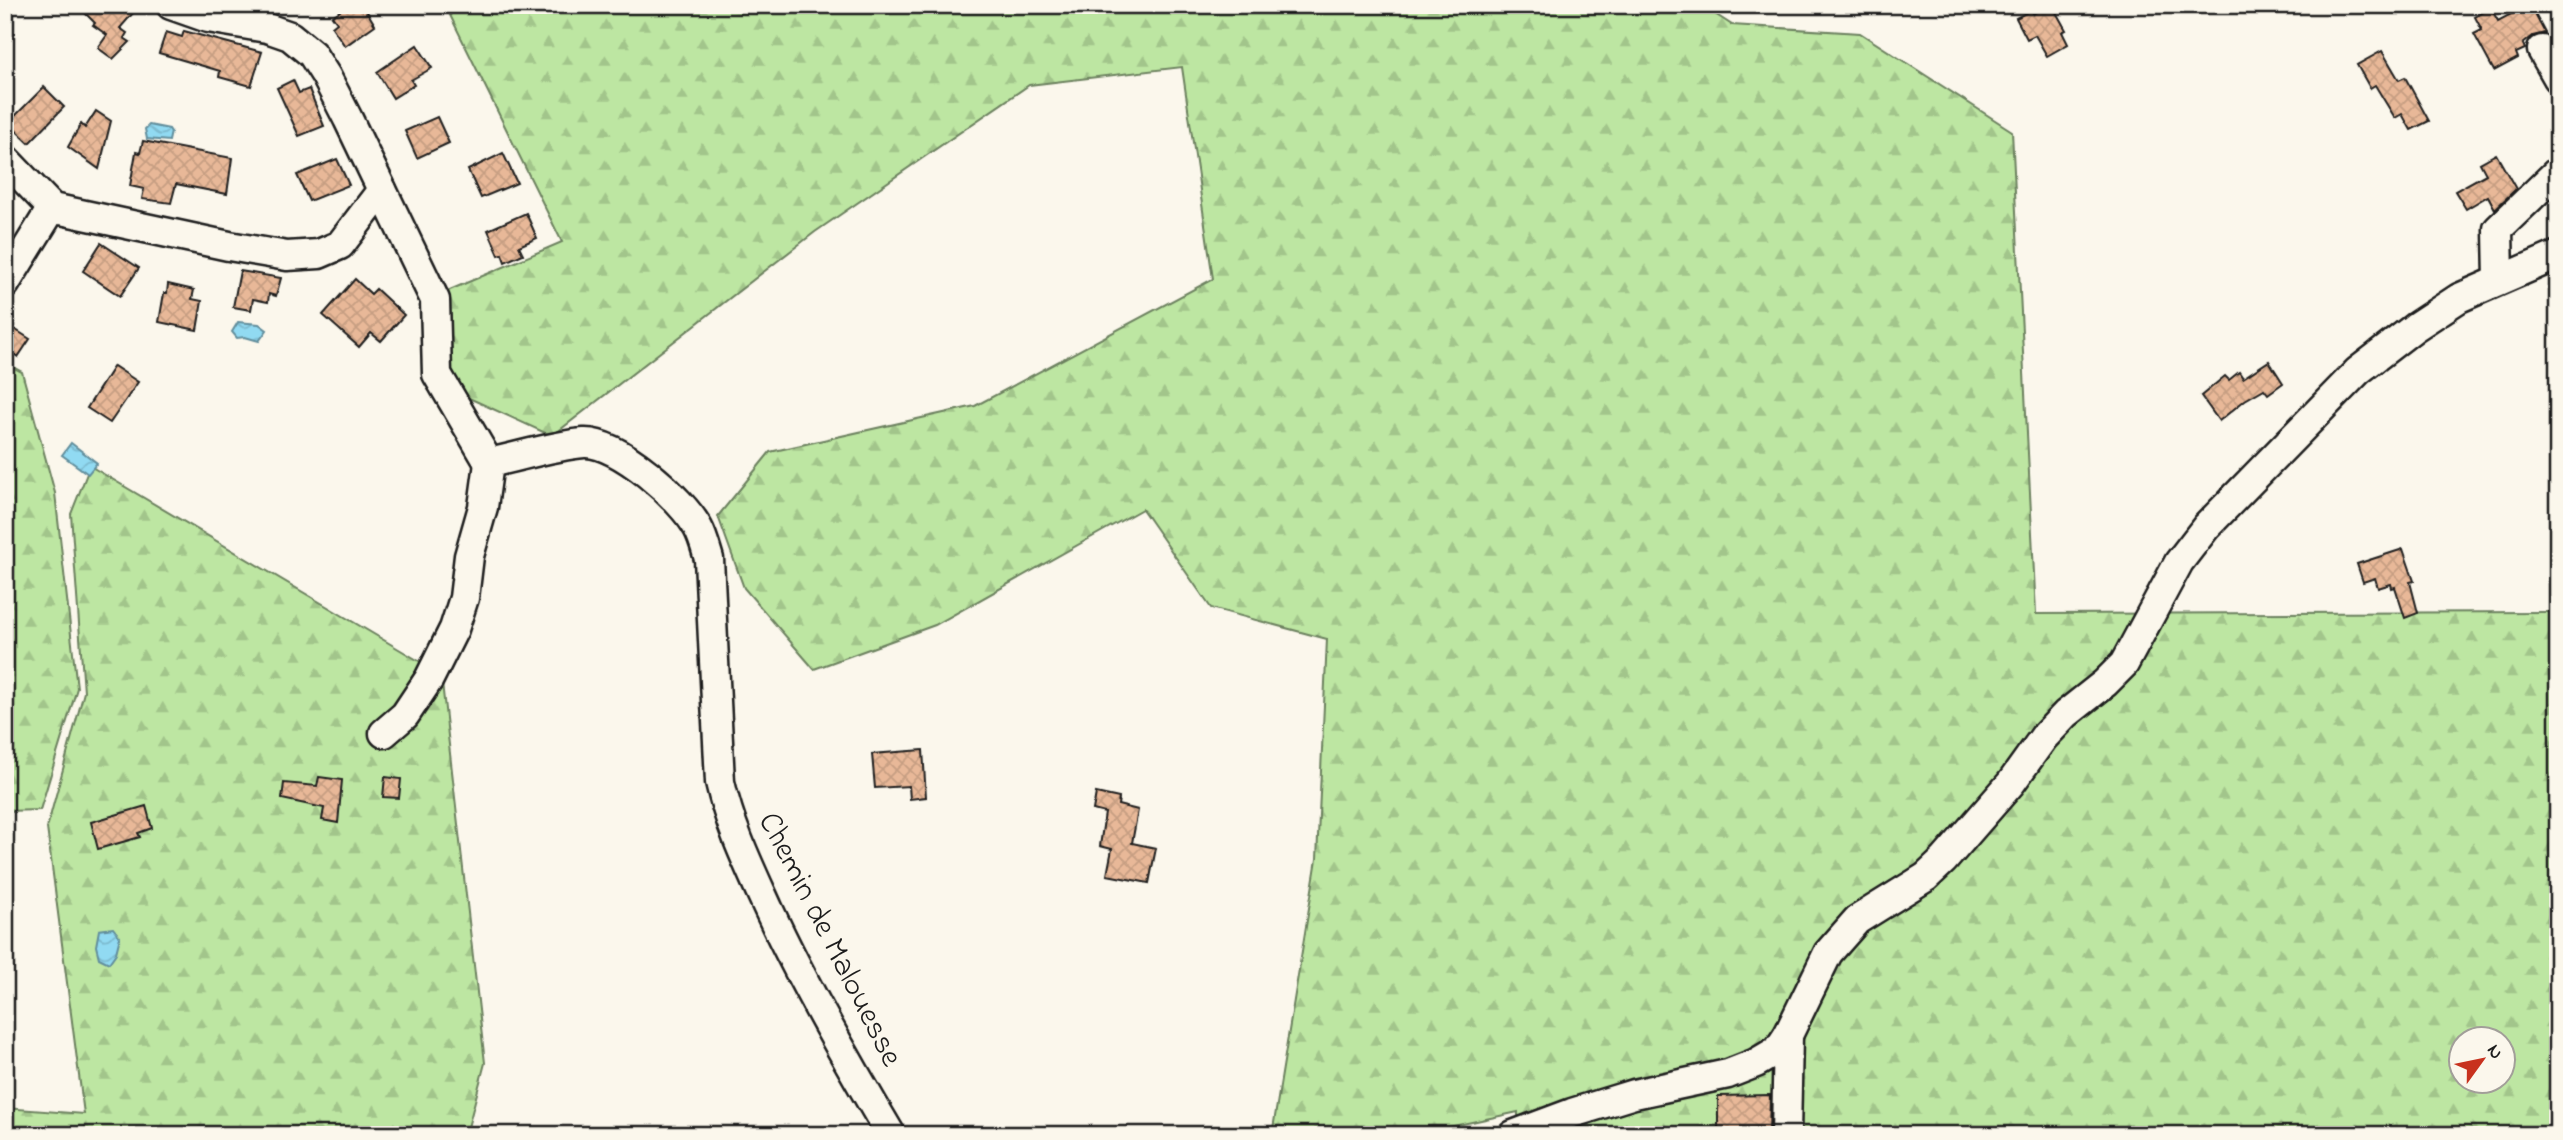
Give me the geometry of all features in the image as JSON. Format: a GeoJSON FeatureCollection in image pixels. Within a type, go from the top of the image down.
{"type":"FeatureCollection","features":[{"type":"Feature","properties":{"kind":"street"},"geometry":{"type":"LineString","coordinates":[[171,5],[208,18],[267,28],[289,36],[312,54],[326,76],[435,300],[438,374],[489,463],[484,507],[469,556],[464,598],[454,629],[429,679],[405,715],[384,733]]}},
{"type":"Feature","properties":{"kind":"street"},"geometry":{"type":"LineString","coordinates":[[2542,50],[2558,78]]}},
{"type":"Feature","properties":{"kind":"street"},"geometry":{"type":"LineString","coordinates":[[5,159],[52,208],[287,256],[319,254],[340,245],[382,190]]}},
{"type":"Feature","properties":{"kind":"street"},"geometry":{"type":"LineString","coordinates":[[2499,280],[2498,229],[2558,171]]}},
{"type":"Feature","properties":{"kind":"street"},"geometry":{"type":"LineString","coordinates":[[5,284],[52,208]]}},
{"type":"Feature","properties":{"kind":"street"},"geometry":{"type":"LineString","coordinates":[[1513,1135],[1573,1112],[1634,1094],[1728,1074],[1756,1063],[1778,1050],[1828,953],[1857,920],[1926,877],[1944,860],[2011,783],[2044,737],[2066,714],[2124,664],[2179,562],[2206,527],[2358,371],[2415,327],[2459,298],[2558,255]]}},
{"type":"Feature","properties":{"kind":"street","name":"Chemin de Malouesse"},"geometry":{"type":"LineString","coordinates":[[489,463],[587,443],[616,451],[645,471],[684,509],[699,529],[709,559],[720,782],[727,815],[792,959],[891,1135]]}},
{"type":"Feature","properties":{"kind":"street"},"geometry":{"type":"LineString","coordinates":[[1786,1135],[1788,1035]]}},
{"type":"Feature","properties":{"kind":"green space"},"geometry":{"type":"Polygon","coordinates":[[[445,5],[1701,5],[1732,25],[1860,33],[2012,131],[2036,614],[2558,612],[2558,1135],[1518,1135],[1518,1112],[1412,1135],[1272,1135],[1317,859],[1327,639],[1211,608],[1142,509],[935,625],[814,669],[744,588],[718,516],[770,452],[975,406],[1213,279],[1182,67],[1029,85],[815,232],[552,436],[447,388],[445,292],[562,242],[445,5]]]}},
{"type":"Feature","properties":{"kind":"green space"},"geometry":{"type":"Polygon","coordinates":[[[5,363],[22,372],[55,493],[77,688],[40,810],[5,811],[5,363]]]}},
{"type":"Feature","properties":{"kind":"green space"},"geometry":{"type":"Polygon","coordinates":[[[90,466],[441,674],[485,1063],[466,1135],[5,1135],[5,1108],[84,1114],[47,828],[84,692],[71,514],[90,466]]]}},
{"type":"Feature","properties":{"kind":"water"},"geometry":{"type":"Polygon","coordinates":[[[149,125],[169,129],[169,141],[147,139],[145,129],[149,125]]]}},
{"type":"Feature","properties":{"kind":"water"},"geometry":{"type":"Polygon","coordinates":[[[238,322],[259,324],[267,330],[259,341],[237,338],[232,332],[238,322]]]}},
{"type":"Feature","properties":{"kind":"water"},"geometry":{"type":"Polygon","coordinates":[[[71,443],[97,463],[88,474],[62,455],[71,443]]]}},
{"type":"Feature","properties":{"kind":"water"},"geometry":{"type":"Polygon","coordinates":[[[113,928],[120,937],[116,953],[109,963],[99,958],[96,946],[99,930],[113,928]]]}},
{"type":"Feature","properties":{"kind":"building"},"geometry":{"type":"Polygon","coordinates":[[[77,5],[140,5],[120,28],[127,33],[124,38],[130,42],[113,59],[98,48],[107,35],[93,25],[95,23],[77,5]]]}},
{"type":"Feature","properties":{"kind":"building"},"geometry":{"type":"Polygon","coordinates":[[[336,5],[363,5],[375,25],[345,46],[332,27],[337,23],[332,16],[340,11],[336,5]]]}},
{"type":"Feature","properties":{"kind":"building"},"geometry":{"type":"Polygon","coordinates":[[[2052,5],[2066,30],[2062,32],[2068,44],[2047,56],[2035,35],[2027,39],[2016,18],[2031,10],[2033,14],[2052,5]]]}},
{"type":"Feature","properties":{"kind":"building"},"geometry":{"type":"Polygon","coordinates":[[[2528,5],[2545,33],[2533,36],[2523,44],[2525,49],[2516,53],[2518,58],[2494,71],[2474,34],[2482,30],[2475,17],[2491,8],[2498,21],[2528,5]]]}},
{"type":"Feature","properties":{"kind":"building"},"geometry":{"type":"Polygon","coordinates":[[[184,31],[262,52],[251,86],[219,77],[220,71],[159,53],[166,32],[182,37],[184,31]]]}},
{"type":"Feature","properties":{"kind":"building"},"geometry":{"type":"Polygon","coordinates":[[[417,45],[432,68],[411,80],[414,85],[393,98],[377,72],[417,45]]]}},
{"type":"Feature","properties":{"kind":"building"},"geometry":{"type":"Polygon","coordinates":[[[2382,51],[2399,80],[2405,77],[2429,121],[2411,130],[2402,114],[2395,118],[2375,85],[2370,88],[2357,65],[2382,51]]]}},
{"type":"Feature","properties":{"kind":"building"},"geometry":{"type":"Polygon","coordinates":[[[293,80],[299,93],[309,89],[324,126],[299,136],[277,88],[293,80]]]}},
{"type":"Feature","properties":{"kind":"building"},"geometry":{"type":"Polygon","coordinates":[[[44,87],[64,107],[29,143],[8,123],[44,87]]]}},
{"type":"Feature","properties":{"kind":"building"},"geometry":{"type":"Polygon","coordinates":[[[96,111],[111,121],[99,169],[68,147],[81,124],[85,128],[96,111]]]}},
{"type":"Feature","properties":{"kind":"building"},"geometry":{"type":"Polygon","coordinates":[[[437,117],[449,143],[417,158],[405,131],[437,117]]]}},
{"type":"Feature","properties":{"kind":"building"},"geometry":{"type":"Polygon","coordinates":[[[143,141],[232,158],[227,194],[176,184],[171,203],[142,199],[144,189],[130,186],[136,152],[140,153],[143,141]]]}},
{"type":"Feature","properties":{"kind":"building"},"geometry":{"type":"Polygon","coordinates":[[[503,153],[517,183],[481,198],[468,170],[503,153]]]}},
{"type":"Feature","properties":{"kind":"building"},"geometry":{"type":"Polygon","coordinates":[[[2496,154],[2516,189],[2495,209],[2488,196],[2466,209],[2455,191],[2486,174],[2480,163],[2496,154]]]}},
{"type":"Feature","properties":{"kind":"building"},"geometry":{"type":"Polygon","coordinates":[[[337,159],[349,185],[309,201],[297,175],[337,159]]]}},
{"type":"Feature","properties":{"kind":"building"},"geometry":{"type":"Polygon","coordinates":[[[526,213],[537,238],[519,246],[523,254],[505,262],[488,230],[526,213]]]}},
{"type":"Feature","properties":{"kind":"building"},"geometry":{"type":"Polygon","coordinates":[[[101,243],[139,268],[120,296],[83,271],[101,243]]]}},
{"type":"Feature","properties":{"kind":"building"},"geometry":{"type":"Polygon","coordinates":[[[240,271],[281,278],[276,296],[269,294],[268,302],[253,299],[251,310],[233,307],[240,271]]]}},
{"type":"Feature","properties":{"kind":"building"},"geometry":{"type":"Polygon","coordinates":[[[355,279],[371,294],[376,289],[404,315],[381,341],[371,333],[359,347],[323,315],[355,279]]]}},
{"type":"Feature","properties":{"kind":"building"},"geometry":{"type":"Polygon","coordinates":[[[168,284],[194,290],[192,299],[202,301],[197,330],[159,322],[168,284]]]}},
{"type":"Feature","properties":{"kind":"building"},"geometry":{"type":"Polygon","coordinates":[[[5,323],[30,339],[18,357],[5,348],[5,323]]]}},
{"type":"Feature","properties":{"kind":"building"},"geometry":{"type":"Polygon","coordinates":[[[2269,361],[2283,383],[2268,394],[2264,389],[2245,400],[2219,421],[2201,396],[2225,376],[2229,380],[2239,372],[2243,378],[2269,361]]]}},
{"type":"Feature","properties":{"kind":"building"},"geometry":{"type":"Polygon","coordinates":[[[114,366],[138,382],[110,423],[87,408],[114,366]]]}},
{"type":"Feature","properties":{"kind":"building"},"geometry":{"type":"Polygon","coordinates":[[[2403,549],[2414,581],[2410,582],[2418,613],[2405,618],[2395,587],[2392,588],[2391,584],[2378,588],[2375,578],[2363,582],[2357,564],[2403,549]]]}},
{"type":"Feature","properties":{"kind":"building"},"geometry":{"type":"Polygon","coordinates":[[[923,750],[926,797],[910,799],[909,786],[875,788],[872,754],[923,750]]]}},
{"type":"Feature","properties":{"kind":"building"},"geometry":{"type":"Polygon","coordinates":[[[319,777],[342,780],[338,823],[322,820],[324,808],[282,799],[284,783],[317,786],[319,777]]]}},
{"type":"Feature","properties":{"kind":"building"},"geometry":{"type":"Polygon","coordinates":[[[385,777],[401,779],[399,798],[383,797],[385,777]]]}},
{"type":"Feature","properties":{"kind":"building"},"geometry":{"type":"Polygon","coordinates":[[[1096,793],[1119,798],[1118,805],[1138,810],[1132,843],[1156,848],[1149,883],[1107,875],[1112,849],[1100,846],[1105,813],[1093,810],[1096,793]]]}},
{"type":"Feature","properties":{"kind":"building"},"geometry":{"type":"Polygon","coordinates":[[[146,806],[152,828],[138,833],[140,837],[98,849],[91,822],[146,806]]]}},
{"type":"Feature","properties":{"kind":"building"},"geometry":{"type":"Polygon","coordinates":[[[1770,1095],[1769,1135],[1718,1135],[1718,1096],[1770,1095]]]}}]}
